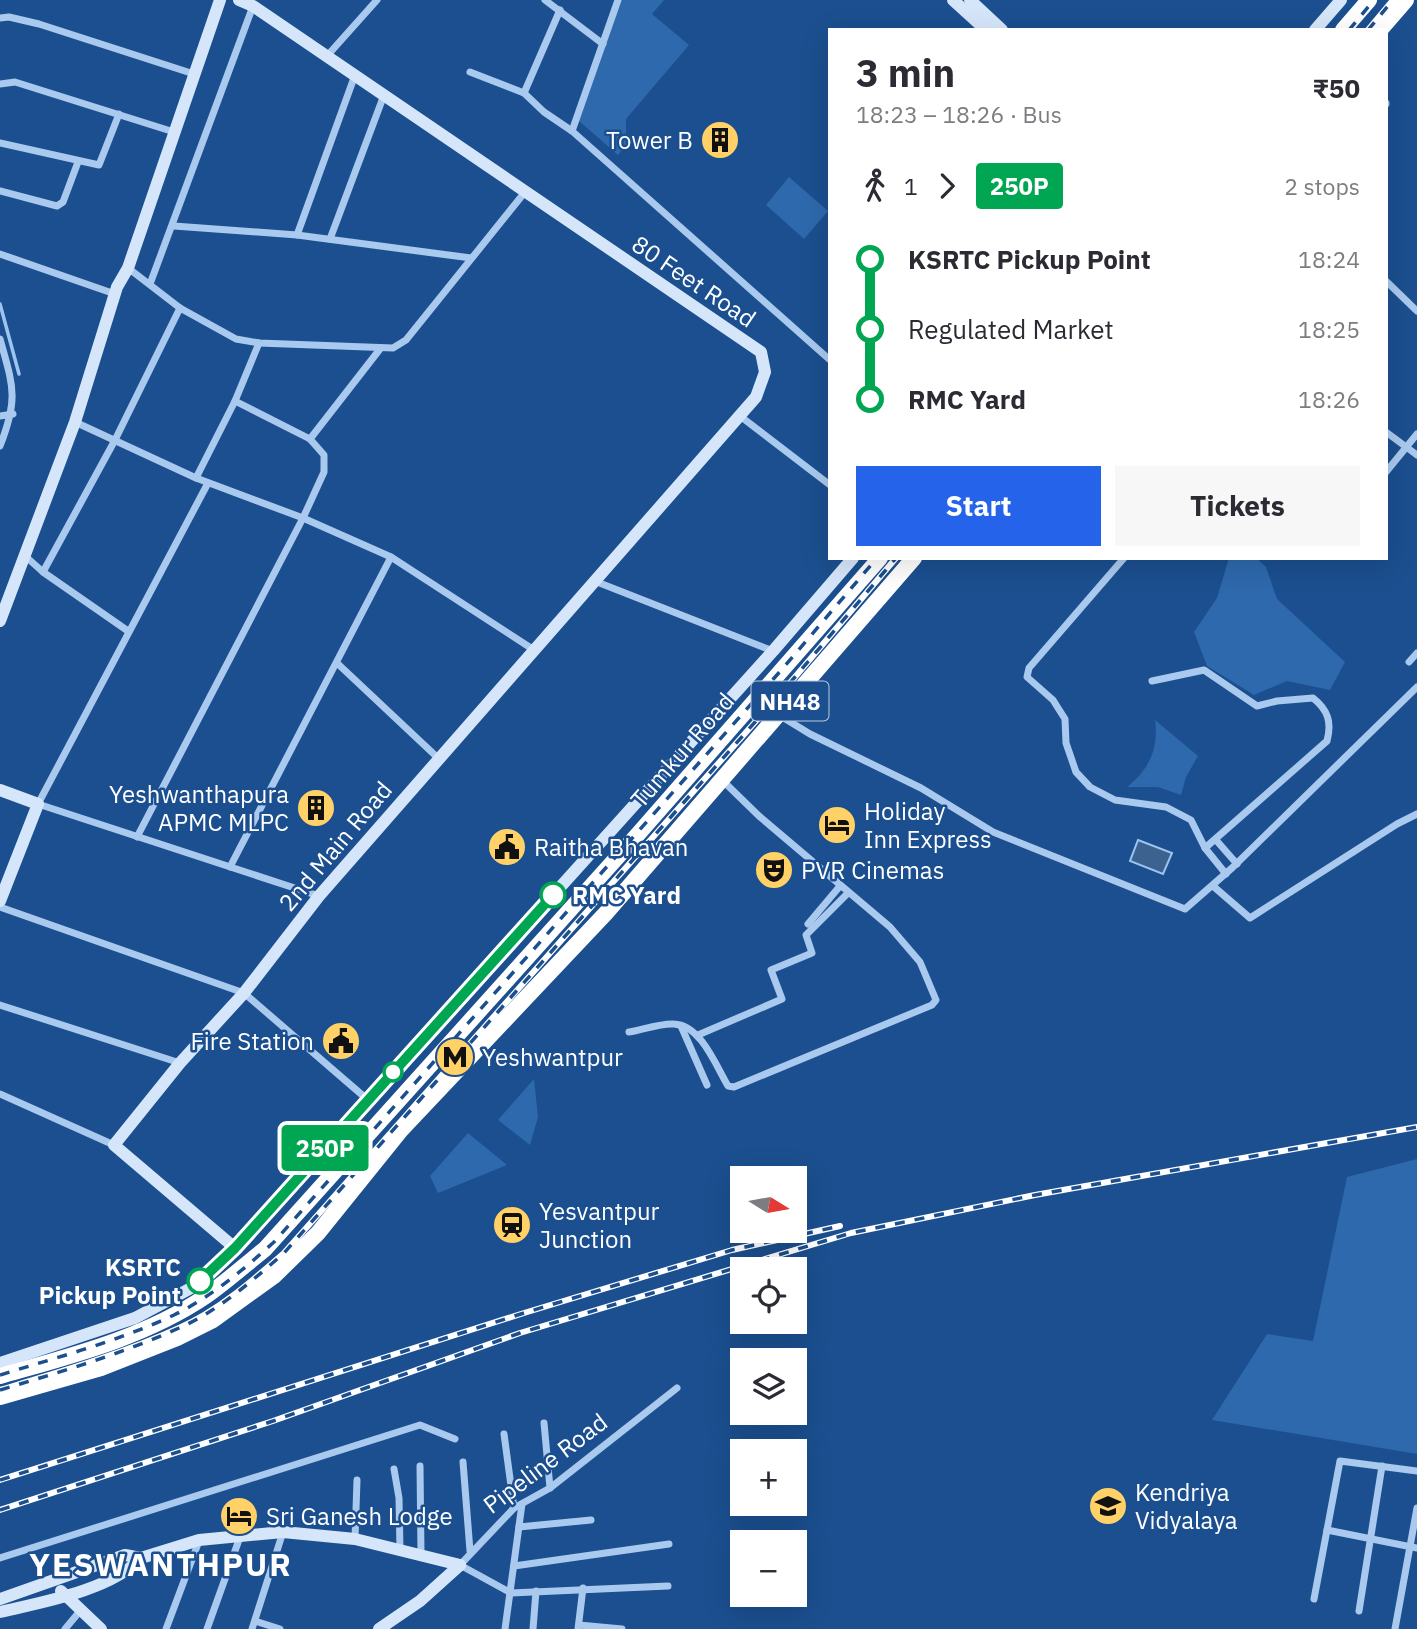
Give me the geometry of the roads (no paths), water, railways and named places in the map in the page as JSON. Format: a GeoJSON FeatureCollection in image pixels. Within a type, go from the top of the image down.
{"type":"FeatureCollection","features":[{"type":"Feature","properties":{"kind":"highway"},"geometry":{"type":"LineString","coordinates":[[1345,28],[1369,0]]}},
{"type":"Feature","properties":{"kind":"highway"},"geometry":{"type":"LineString","coordinates":[[1382,28],[1406,0]]}},
{"type":"Feature","properties":{"kind":"highway","name":"Tumkur Road"},"geometry":{"type":"LineString","coordinates":[[0,1376],[141,1331],[195,1294],[234,1275],[290,1222],[878,560]]}},
{"type":"Feature","properties":{"kind":"highway","name":"Tumkur Road"},"geometry":{"type":"LineString","coordinates":[[0,1397],[101,1368],[177,1338],[213,1320],[275,1276],[318,1233],[401,1130],[606,913],[913,560]]}},
{"type":"Feature","properties":{"kind":"street"},"geometry":{"type":"LineString","coordinates":[[0,621],[23,554],[75,422],[115,295],[128,268],[220,0]]}},
{"type":"Feature","properties":{"kind":"street","name":"80 Feet Road"},"geometry":{"type":"LineString","coordinates":[[239,0],[253,6],[761,352],[765,372],[756,397],[597,582]]}},
{"type":"Feature","properties":{"kind":"street"},"geometry":{"type":"LineString","coordinates":[[327,56],[377,0]]}},
{"type":"Feature","properties":{"kind":"street"},"geometry":{"type":"LineString","coordinates":[[545,0],[603,44]]}},
{"type":"Feature","properties":{"kind":"street"},"geometry":{"type":"LineString","coordinates":[[572,131],[618,0]]}},
{"type":"Feature","properties":{"kind":"street"},"geometry":{"type":"LineString","coordinates":[[953,0],[984,28]]}},
{"type":"Feature","properties":{"kind":"street"},"geometry":{"type":"LineString","coordinates":[[970,0],[1000,28]]}},
{"type":"Feature","properties":{"kind":"street"},"geometry":{"type":"LineString","coordinates":[[1317,28],[1341,0]]}},
{"type":"Feature","properties":{"kind":"street"},"geometry":{"type":"LineString","coordinates":[[150,284],[174,226],[253,6]]}},
{"type":"Feature","properties":{"kind":"street"},"geometry":{"type":"LineString","coordinates":[[524,93],[560,10]]}},
{"type":"Feature","properties":{"kind":"street"},"geometry":{"type":"LineString","coordinates":[[0,18],[9,17],[39,24],[194,74]]}},
{"type":"Feature","properties":{"kind":"street"},"geometry":{"type":"LineString","coordinates":[[470,72],[524,93],[544,112],[572,131],[828,358]]}},
{"type":"Feature","properties":{"kind":"street"},"geometry":{"type":"LineString","coordinates":[[297,235],[355,75]]}},
{"type":"Feature","properties":{"kind":"street"},"geometry":{"type":"LineString","coordinates":[[0,84],[15,82],[174,132]]}},
{"type":"Feature","properties":{"kind":"street"},"geometry":{"type":"LineString","coordinates":[[330,239],[384,95]]}},
{"type":"Feature","properties":{"kind":"street"},"geometry":{"type":"LineString","coordinates":[[0,143],[78,162],[99,164],[119,114]]}},
{"type":"Feature","properties":{"kind":"street"},"geometry":{"type":"LineString","coordinates":[[0,191],[57,206],[63,202],[78,162]]}},
{"type":"Feature","properties":{"kind":"street"},"geometry":{"type":"LineString","coordinates":[[128,268],[180,308],[236,339],[259,343],[393,348],[405,340],[526,192]]}},
{"type":"Feature","properties":{"kind":"street"},"geometry":{"type":"LineString","coordinates":[[174,226],[297,235],[471,258]]}},
{"type":"Feature","properties":{"kind":"street"},"geometry":{"type":"LineString","coordinates":[[0,254],[115,295]]}},
{"type":"Feature","properties":{"kind":"street"},"geometry":{"type":"LineString","coordinates":[[1388,283],[1417,311]]}},
{"type":"Feature","properties":{"kind":"street"},"geometry":{"type":"LineString","coordinates":[[43,572],[115,440],[180,308]]}},
{"type":"Feature","properties":{"kind":"street"},"geometry":{"type":"LineString","coordinates":[[0,339],[14,389],[13,414],[0,446]]}},
{"type":"Feature","properties":{"kind":"street"},"geometry":{"type":"LineString","coordinates":[[196,478],[235,401],[259,343]]}},
{"type":"Feature","properties":{"kind":"street"},"geometry":{"type":"LineString","coordinates":[[310,439],[380,349]]}},
{"type":"Feature","properties":{"kind":"street"},"geometry":{"type":"LineString","coordinates":[[137,836],[303,518],[324,472],[324,455],[310,439],[235,401]]}},
{"type":"Feature","properties":{"kind":"street"},"geometry":{"type":"LineString","coordinates":[[0,416],[13,414]]}},
{"type":"Feature","properties":{"kind":"street"},"geometry":{"type":"LineString","coordinates":[[740,416],[828,483]]}},
{"type":"Feature","properties":{"kind":"street"},"geometry":{"type":"LineString","coordinates":[[75,422],[196,478],[303,518],[391,557],[534,650]]}},
{"type":"Feature","properties":{"kind":"street"},"geometry":{"type":"LineString","coordinates":[[1388,434],[1417,455]]}},
{"type":"Feature","properties":{"kind":"street"},"geometry":{"type":"LineString","coordinates":[[1388,470],[1417,434]]}},
{"type":"Feature","properties":{"kind":"street"},"geometry":{"type":"LineString","coordinates":[[0,901],[37,804],[208,483]]}},
{"type":"Feature","properties":{"kind":"street"},"geometry":{"type":"LineString","coordinates":[[23,554],[43,572],[128,631]]}},
{"type":"Feature","properties":{"kind":"street"},"geometry":{"type":"LineString","coordinates":[[230,867],[338,664],[391,557]]}},
{"type":"Feature","properties":{"kind":"street"},"geometry":{"type":"LineString","coordinates":[[0,1363],[135,1318],[195,1294],[773,651],[851,560]]}},
{"type":"Feature","properties":{"kind":"street"},"geometry":{"type":"LineString","coordinates":[[1122,560],[1028,667],[1027,677],[1052,700],[1065,719],[1066,743],[1076,772],[1090,787],[1115,800],[1166,807],[1191,820],[1205,848],[1226,874]]}},
{"type":"Feature","properties":{"kind":"street"},"geometry":{"type":"LineString","coordinates":[[597,582],[773,651]]}},
{"type":"Feature","properties":{"kind":"street","name":"2nd Main Road"},"geometry":{"type":"LineString","coordinates":[[114,1145],[180,1063],[244,993],[319,896],[438,758],[597,582]]}},
{"type":"Feature","properties":{"kind":"street"},"geometry":{"type":"LineString","coordinates":[[1409,662],[1417,653]]}},
{"type":"Feature","properties":{"kind":"street"},"geometry":{"type":"LineString","coordinates":[[338,664],[438,758]]}},
{"type":"Feature","properties":{"kind":"street"},"geometry":{"type":"LineString","coordinates":[[1153,681],[1204,670],[1213,673],[1257,706],[1313,698],[1326,712],[1330,729],[1327,741],[1205,848]]}},
{"type":"Feature","properties":{"kind":"street"},"geometry":{"type":"LineString","coordinates":[[779,715],[810,734],[921,788],[993,832],[1185,909],[1237,864],[1417,687]]}},
{"type":"Feature","properties":{"kind":"street"},"geometry":{"type":"LineString","coordinates":[[629,1032],[681,1025],[698,1035],[728,1086],[734,1087],[934,1003],[920,962],[890,927],[722,780]]}},
{"type":"Feature","properties":{"kind":"street"},"geometry":{"type":"LineString","coordinates":[[0,790],[319,896]]}},
{"type":"Feature","properties":{"kind":"street"},"geometry":{"type":"LineString","coordinates":[[1213,886],[1250,918],[1417,814]]}},
{"type":"Feature","properties":{"kind":"street"},"geometry":{"type":"LineString","coordinates":[[1216,840],[1237,864]]}},
{"type":"Feature","properties":{"kind":"street"},"geometry":{"type":"LineString","coordinates":[[808,924],[840,886]]}},
{"type":"Feature","properties":{"kind":"street"},"geometry":{"type":"LineString","coordinates":[[698,1035],[782,999],[771,970],[812,953],[806,935],[848,893]]}},
{"type":"Feature","properties":{"kind":"street"},"geometry":{"type":"LineString","coordinates":[[0,907],[244,993],[368,1100]]}},
{"type":"Feature","properties":{"kind":"street"},"geometry":{"type":"LineString","coordinates":[[0,1004],[180,1063]]}},
{"type":"Feature","properties":{"kind":"street"},"geometry":{"type":"LineString","coordinates":[[681,1025],[707,1085]]}},
{"type":"Feature","properties":{"kind":"street"},"geometry":{"type":"LineString","coordinates":[[0,1094],[114,1145],[235,1248]]}},
{"type":"Feature","properties":{"kind":"street","name":"Pipeline Road"},"geometry":{"type":"LineString","coordinates":[[380,1629],[420,1601],[518,1506],[550,1488],[677,1388]]}},
{"type":"Feature","properties":{"kind":"street"},"geometry":{"type":"LineString","coordinates":[[544,1423],[550,1488]]}},
{"type":"Feature","properties":{"kind":"street"},"geometry":{"type":"LineString","coordinates":[[0,1558],[420,1425],[455,1439]]}},
{"type":"Feature","properties":{"kind":"street"},"geometry":{"type":"LineString","coordinates":[[504,1434],[518,1506],[519,1527],[505,1629]]}},
{"type":"Feature","properties":{"kind":"street"},"geometry":{"type":"LineString","coordinates":[[1314,1599],[1340,1461],[1417,1471]]}},
{"type":"Feature","properties":{"kind":"street"},"geometry":{"type":"LineString","coordinates":[[463,1462],[470,1551]]}},
{"type":"Feature","properties":{"kind":"street"},"geometry":{"type":"LineString","coordinates":[[421,1466],[421,1553]]}},
{"type":"Feature","properties":{"kind":"street"},"geometry":{"type":"LineString","coordinates":[[1359,1611],[1382,1466]]}},
{"type":"Feature","properties":{"kind":"street"},"geometry":{"type":"LineString","coordinates":[[394,1469],[399,1498],[400,1550]]}},
{"type":"Feature","properties":{"kind":"street"},"geometry":{"type":"LineString","coordinates":[[355,1539],[358,1480]]}},
{"type":"Feature","properties":{"kind":"street"},"geometry":{"type":"LineString","coordinates":[[1395,1629],[1413,1548],[1417,1508]]}},
{"type":"Feature","properties":{"kind":"street"},"geometry":{"type":"LineString","coordinates":[[519,1527],[591,1520]]}},
{"type":"Feature","properties":{"kind":"street"},"geometry":{"type":"LineString","coordinates":[[1327,1530],[1413,1548]]}},
{"type":"Feature","properties":{"kind":"street"},"geometry":{"type":"LineString","coordinates":[[280,1629],[253,1625],[283,1532]]}},
{"type":"Feature","properties":{"kind":"street"},"geometry":{"type":"LineString","coordinates":[[0,1599],[125,1555],[141,1558],[200,1540],[283,1532],[355,1539],[421,1553],[460,1564],[511,1593],[583,1588],[668,1587]]}},
{"type":"Feature","properties":{"kind":"street"},"geometry":{"type":"LineString","coordinates":[[207,1629],[240,1536]]}},
{"type":"Feature","properties":{"kind":"street"},"geometry":{"type":"LineString","coordinates":[[166,1629],[200,1540]]}},
{"type":"Feature","properties":{"kind":"street"},"geometry":{"type":"LineString","coordinates":[[514,1566],[668,1544]]}},
{"type":"Feature","properties":{"kind":"street"},"geometry":{"type":"LineString","coordinates":[[0,1612],[63,1597],[130,1570],[141,1558]]}},
{"type":"Feature","properties":{"kind":"street"},"geometry":{"type":"LineString","coordinates":[[56,1581],[63,1597],[101,1629]]}},
{"type":"Feature","properties":{"kind":"street"},"geometry":{"type":"LineString","coordinates":[[583,1588],[579,1627],[622,1629]]}},
{"type":"Feature","properties":{"kind":"street"},"geometry":{"type":"LineString","coordinates":[[533,1629],[536,1591]]}},
{"type":"Feature","properties":{"kind":"street"},"geometry":{"type":"LineString","coordinates":[[65,1629],[80,1611]]}},
{"type":"Feature","properties":{"kind":"waterway"},"geometry":{"type":"LineString","coordinates":[[0,304],[19,374]]}},
{"type":"Feature","properties":{"kind":"railway"},"geometry":{"type":"LineString","coordinates":[[1351,28],[1374,0]]}},
{"type":"Feature","properties":{"kind":"railway"},"geometry":{"type":"LineString","coordinates":[[1370,28],[1393,0]]}},
{"type":"Feature","properties":{"kind":"railway"},"geometry":{"type":"LineString","coordinates":[[0,1375],[110,1341],[174,1315],[226,1282],[274,1242],[784,667],[875,560]]}},
{"type":"Feature","properties":{"kind":"railway"},"geometry":{"type":"LineString","coordinates":[[0,1390],[113,1354],[179,1328],[221,1304],[284,1253],[795,677],[894,560]]}},
{"type":"Feature","properties":{"kind":"railway"},"geometry":{"type":"LineString","coordinates":[[0,1510],[273,1421],[520,1333],[851,1233],[1035,1195],[1417,1127]]}},
{"type":"Feature","properties":{"kind":"railway"},"geometry":{"type":"LineString","coordinates":[[0,1480],[524,1313],[732,1250],[840,1226]]}},
{"type":"Feature","properties":{"kind":"place","name":"Tower B"},"geometry":{"type":"Point","coordinates":[720,140]}},
{"type":"Feature","properties":{"kind":"place","name":"Yeshwanthapura APMC MLPC"},"geometry":{"type":"Point","coordinates":[316,808]}},
{"type":"Feature","properties":{"kind":"place","name":"Holiday Inn Express"},"geometry":{"type":"Point","coordinates":[837,825]}},
{"type":"Feature","properties":{"kind":"place","name":"Raitha Bhavan"},"geometry":{"type":"Point","coordinates":[507,847]}},
{"type":"Feature","properties":{"kind":"place","name":"PVR Cinemas"},"geometry":{"type":"Point","coordinates":[774,870]}},
{"type":"Feature","properties":{"kind":"place","name":"RMC Yard"},"geometry":{"type":"Point","coordinates":[553,895]}},
{"type":"Feature","properties":{"kind":"place","name":"Fire Station"},"geometry":{"type":"Point","coordinates":[341,1041]}},
{"type":"Feature","properties":{"kind":"place","name":"Yeshwantpur"},"geometry":{"type":"Point","coordinates":[455,1057]}},
{"type":"Feature","properties":{"kind":"place","name":"Yesvantpur Junction"},"geometry":{"type":"Point","coordinates":[512,1225]}},
{"type":"Feature","properties":{"kind":"place","name":"KSRTC Pickup Point"},"geometry":{"type":"Point","coordinates":[200,1281]}},
{"type":"Feature","properties":{"kind":"place","name":"Kendriya Vidyalaya"},"geometry":{"type":"Point","coordinates":[1108,1506]}},
{"type":"Feature","properties":{"kind":"place","name":"Sri Ganesh Lodge"},"geometry":{"type":"Point","coordinates":[239,1516]}},
{"type":"Feature","properties":{"kind":"district","name":"YESWANTHPUR"},"geometry":{"type":"Point","coordinates":[161,1564]}}]}
